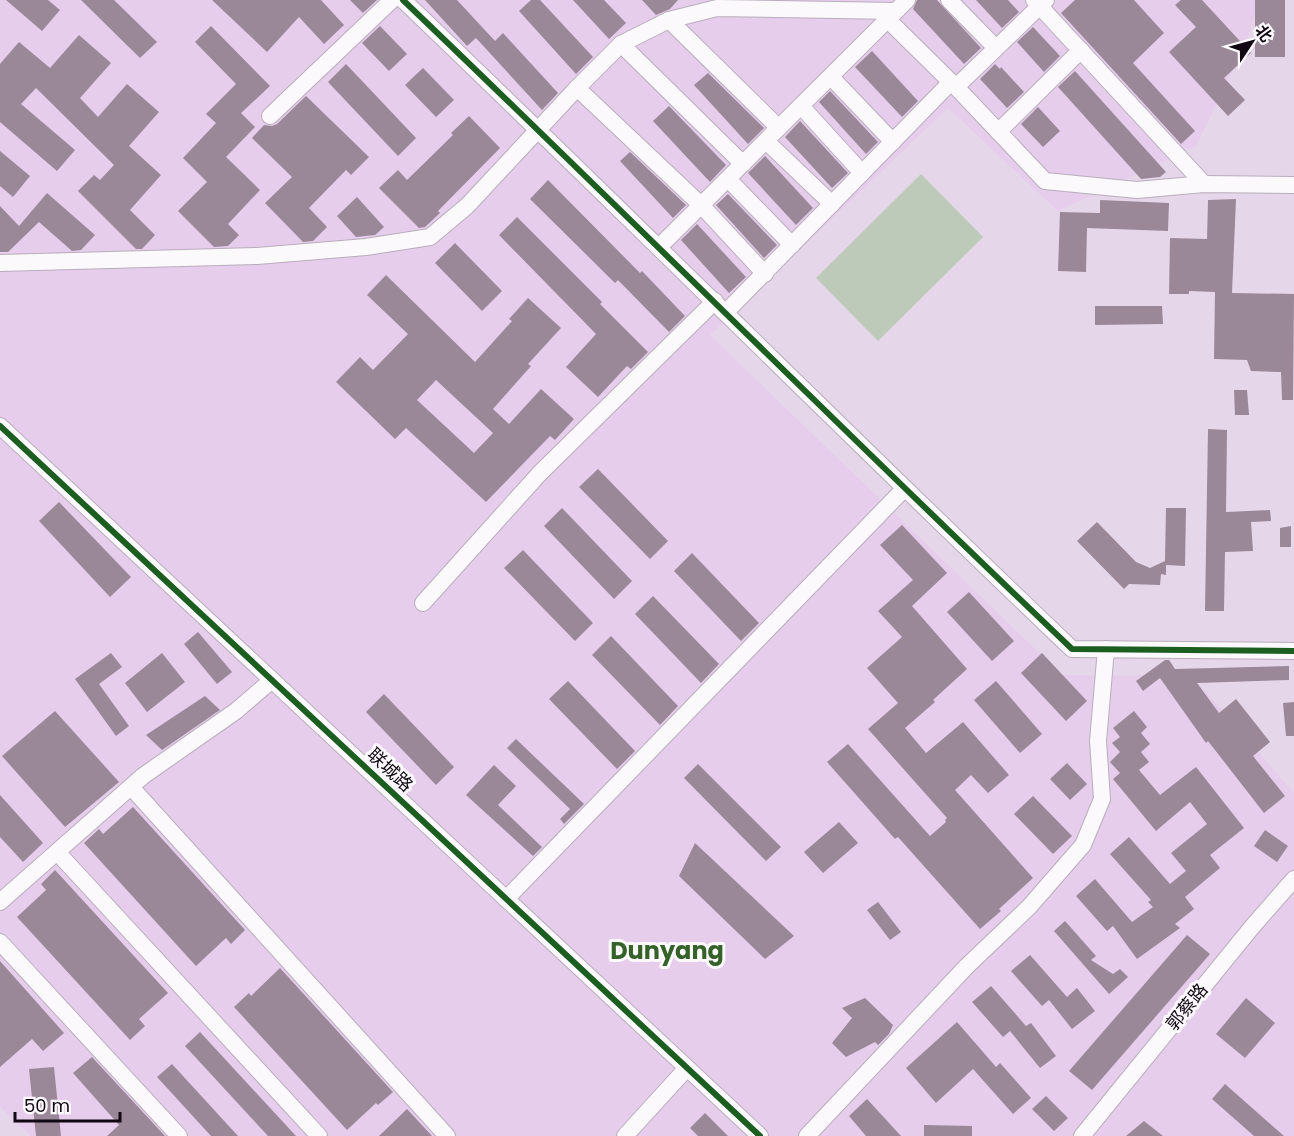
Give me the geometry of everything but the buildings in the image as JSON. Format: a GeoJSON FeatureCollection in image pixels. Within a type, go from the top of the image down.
{"type":"FeatureCollection","features":[{"type":"Feature","properties":{"kind":"street"},"geometry":{"type":"LineString","coordinates":[[270,116],[392,0]]}},
{"type":"Feature","properties":{"kind":"street"},"geometry":{"type":"LineString","coordinates":[[403,0],[721,307],[904,489],[1072,649],[1294,651]]}},
{"type":"Feature","properties":{"kind":"street"},"geometry":{"type":"LineString","coordinates":[[949,0],[996,48]]}},
{"type":"Feature","properties":{"kind":"street"},"geometry":{"type":"LineString","coordinates":[[423,603],[540,473],[721,307],[765,274],[893,142],[953,84],[996,48],[1040,2],[1081,51],[1204,184]]}},
{"type":"Feature","properties":{"kind":"street"},"geometry":{"type":"LineString","coordinates":[[0,263],[257,256],[366,248],[430,237],[467,206],[621,44],[669,20],[717,8],[897,10]]}},
{"type":"Feature","properties":{"kind":"street"},"geometry":{"type":"LineString","coordinates":[[659,247],[897,10]]}},
{"type":"Feature","properties":{"kind":"street"},"geometry":{"type":"LineString","coordinates":[[897,10],[953,84],[1046,181],[1137,190],[1204,184],[1294,185]]}},
{"type":"Feature","properties":{"kind":"street"},"geometry":{"type":"LineString","coordinates":[[669,20],[779,128]]}},
{"type":"Feature","properties":{"kind":"street"},"geometry":{"type":"LineString","coordinates":[[621,44],[743,164]]}},
{"type":"Feature","properties":{"kind":"street"},"geometry":{"type":"LineString","coordinates":[[998,132],[1081,51]]}},
{"type":"Feature","properties":{"kind":"street"},"geometry":{"type":"LineString","coordinates":[[831,77],[893,142]]}},
{"type":"Feature","properties":{"kind":"street"},"geometry":{"type":"LineString","coordinates":[[577,88],[701,205],[765,274]]}},
{"type":"Feature","properties":{"kind":"street"},"geometry":{"type":"LineString","coordinates":[[801,106],[862,173]]}},
{"type":"Feature","properties":{"kind":"street"},"geometry":{"type":"LineString","coordinates":[[766,141],[832,204]]}},
{"type":"Feature","properties":{"kind":"street"},"geometry":{"type":"LineString","coordinates":[[728,179],[792,245]]}},
{"type":"Feature","properties":{"kind":"street","name":"联城路"},"geometry":{"type":"LineString","coordinates":[[0,426],[760,1136]]}},
{"type":"Feature","properties":{"kind":"street"},"geometry":{"type":"LineString","coordinates":[[506,899],[904,489]]}},
{"type":"Feature","properties":{"kind":"street"},"geometry":{"type":"LineString","coordinates":[[807,1136],[967,966],[1029,907],[1083,845],[1102,799],[1098,741],[1106,649]]}},
{"type":"Feature","properties":{"kind":"street"},"geometry":{"type":"LineString","coordinates":[[0,902],[143,776],[237,711],[272,680]]}},
{"type":"Feature","properties":{"kind":"street"},"geometry":{"type":"LineString","coordinates":[[131,787],[447,1136]]}},
{"type":"Feature","properties":{"kind":"street"},"geometry":{"type":"LineString","coordinates":[[57,852],[318,1136]]}},
{"type":"Feature","properties":{"kind":"street","name":"郭蔡路"},"geometry":{"type":"LineString","coordinates":[[1082,1136],[1252,927],[1294,879]]}},
{"type":"Feature","properties":{"kind":"street"},"geometry":{"type":"LineString","coordinates":[[0,942],[179,1136]]}},
{"type":"Feature","properties":{"kind":"street"},"geometry":{"type":"LineString","coordinates":[[625,1136],[687,1068]]}},
{"type":"Feature","properties":{"kind":"shaded area"},"geometry":{"type":"Polygon","coordinates":[[[0,0],[1259,0],[1246,43],[1196,146],[1058,211],[948,108],[710,335],[1062,675],[1192,676],[1294,793],[1294,1136],[31,1136],[0,1107],[0,0]]]}},
{"type":"Feature","properties":{"kind":"green space"},"geometry":{"type":"Polygon","coordinates":[[[921,174],[983,237],[878,341],[816,278],[921,174]]]}},
{"type":"Feature","properties":{"kind":"cycle path"},"geometry":{"type":"LineString","coordinates":[[403,0],[1072,649],[1294,651]]}},
{"type":"Feature","properties":{"kind":"cycle path"},"geometry":{"type":"LineString","coordinates":[[0,426],[760,1136]]}},
{"type":"Feature","properties":{"kind":"district","name":"Dunyang"},"geometry":{"type":"Point","coordinates":[667,951]}}]}
